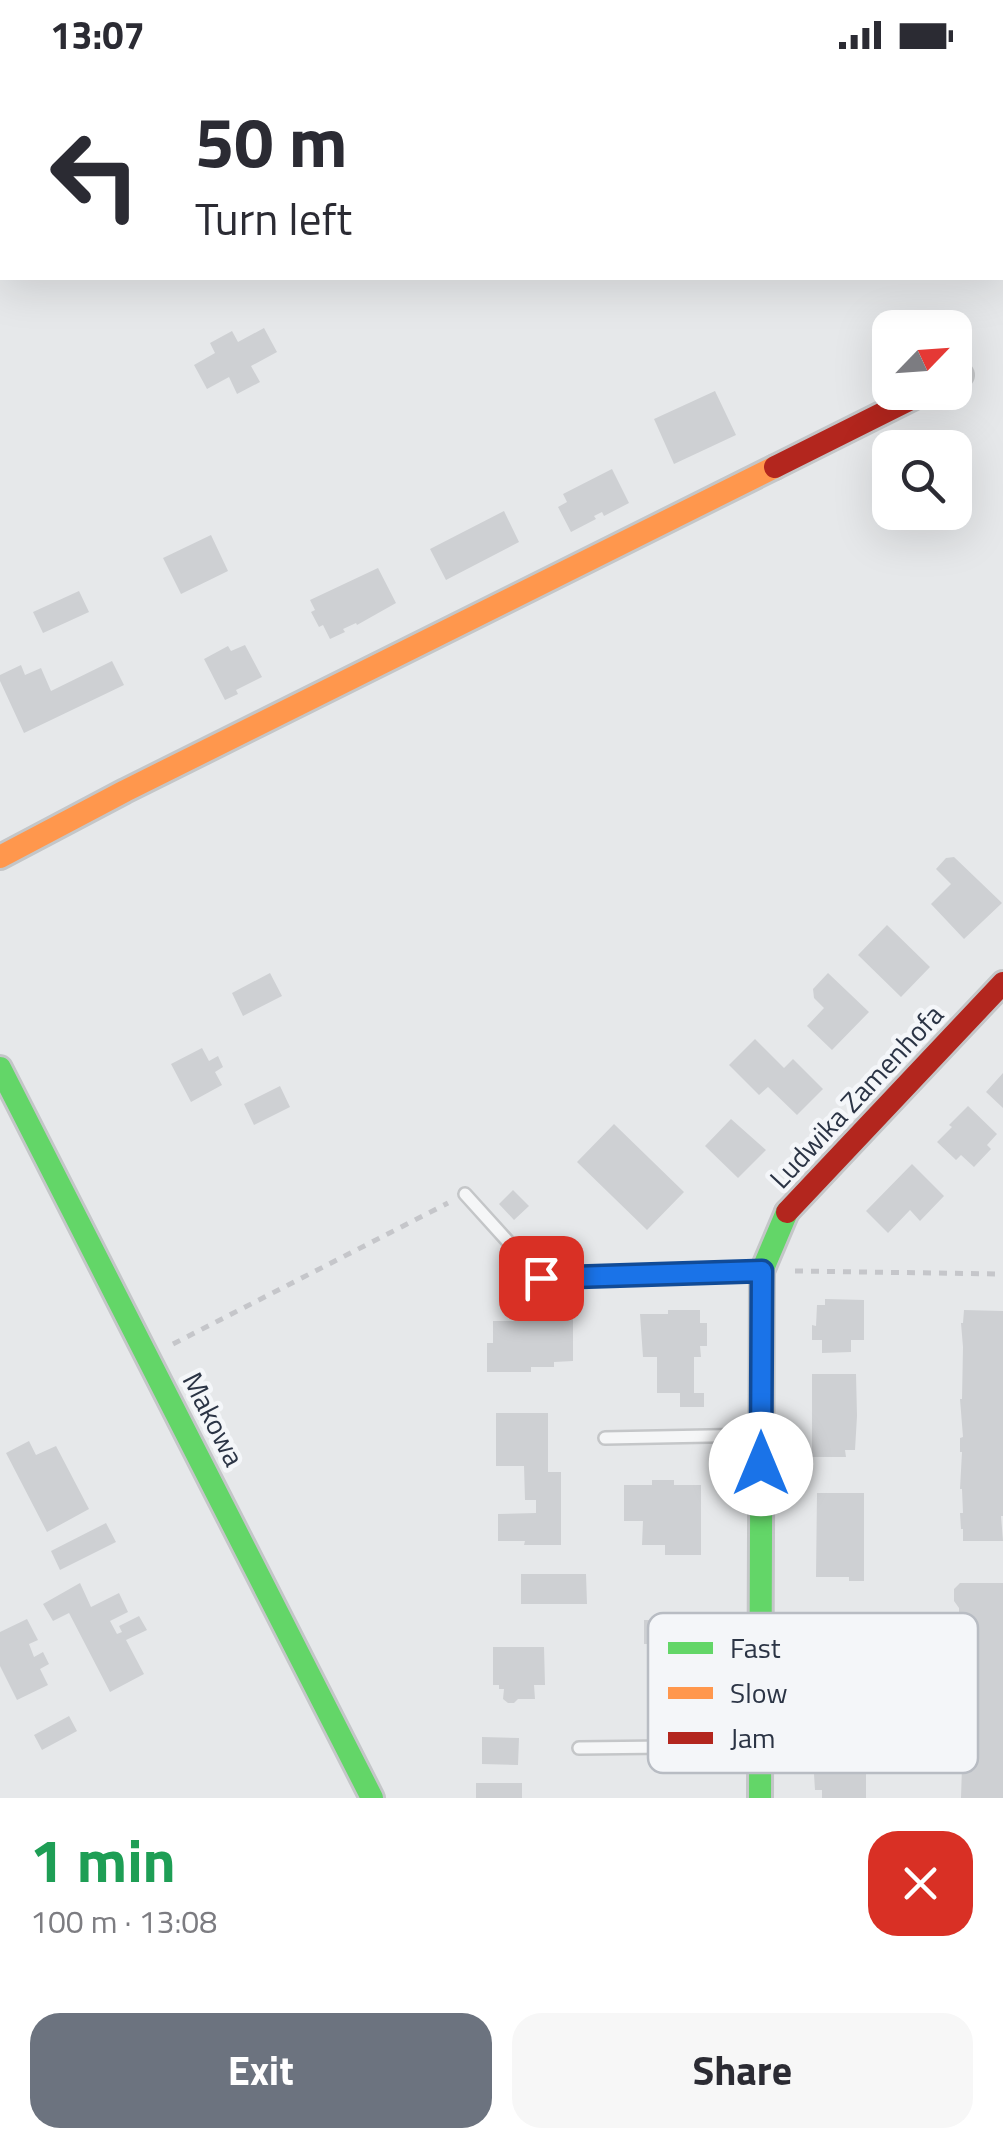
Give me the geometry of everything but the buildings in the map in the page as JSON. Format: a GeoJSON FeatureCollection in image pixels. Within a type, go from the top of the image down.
{"type":"FeatureCollection","features":[{"type":"Feature","properties":{"kind":"street"},"geometry":{"type":"LineString","coordinates":[[0,857],[889,410]]}},
{"type":"Feature","properties":{"kind":"street","name":"Ludwika Zamenhofa"},"geometry":{"type":"LineString","coordinates":[[760,1613],[761,1436],[772,1269],[786,1213],[1003,983]]}},
{"type":"Feature","properties":{"kind":"street","name":"Makowa"},"geometry":{"type":"LineString","coordinates":[[0,1068],[372,1798]]}},
{"type":"Feature","properties":{"kind":"lane"},"geometry":{"type":"LineString","coordinates":[[465,1194],[541,1278],[772,1269]]}},
{"type":"Feature","properties":{"kind":"lane"},"geometry":{"type":"LineString","coordinates":[[605,1438],[761,1436]]}},
{"type":"Feature","properties":{"kind":"lane"},"geometry":{"type":"LineString","coordinates":[[579,1748],[648,1747]]}},
{"type":"Feature","properties":{"kind":"path"},"geometry":{"type":"LineString","coordinates":[[148,1356],[465,1194]]}},
{"type":"Feature","properties":{"kind":"path"},"geometry":{"type":"LineString","coordinates":[[772,1269],[1003,1274]]}},
{"type":"Feature","properties":{"kind":"traffic: fast"},"geometry":{"type":"LineString","coordinates":[[0,1068],[372,1798]]}},
{"type":"Feature","properties":{"kind":"traffic: fast"},"geometry":{"type":"LineString","coordinates":[[761,1613],[762,1271],[787,1212]]}},
{"type":"Feature","properties":{"kind":"traffic: fast"},"geometry":{"type":"LineString","coordinates":[[760,1773],[760,1798]]}},
{"type":"Feature","properties":{"kind":"traffic: slow"},"geometry":{"type":"LineString","coordinates":[[0,857],[775,467]]}},
{"type":"Feature","properties":{"kind":"traffic: jam"},"geometry":{"type":"LineString","coordinates":[[775,467],[889,410]]}},
{"type":"Feature","properties":{"kind":"traffic: jam"},"geometry":{"type":"LineString","coordinates":[[787,1212],[1003,983]]}},
{"type":"Feature","properties":{"kind":"route"},"geometry":{"type":"LineString","coordinates":[[541,1278],[762,1271],[761,1464]]}}]}
